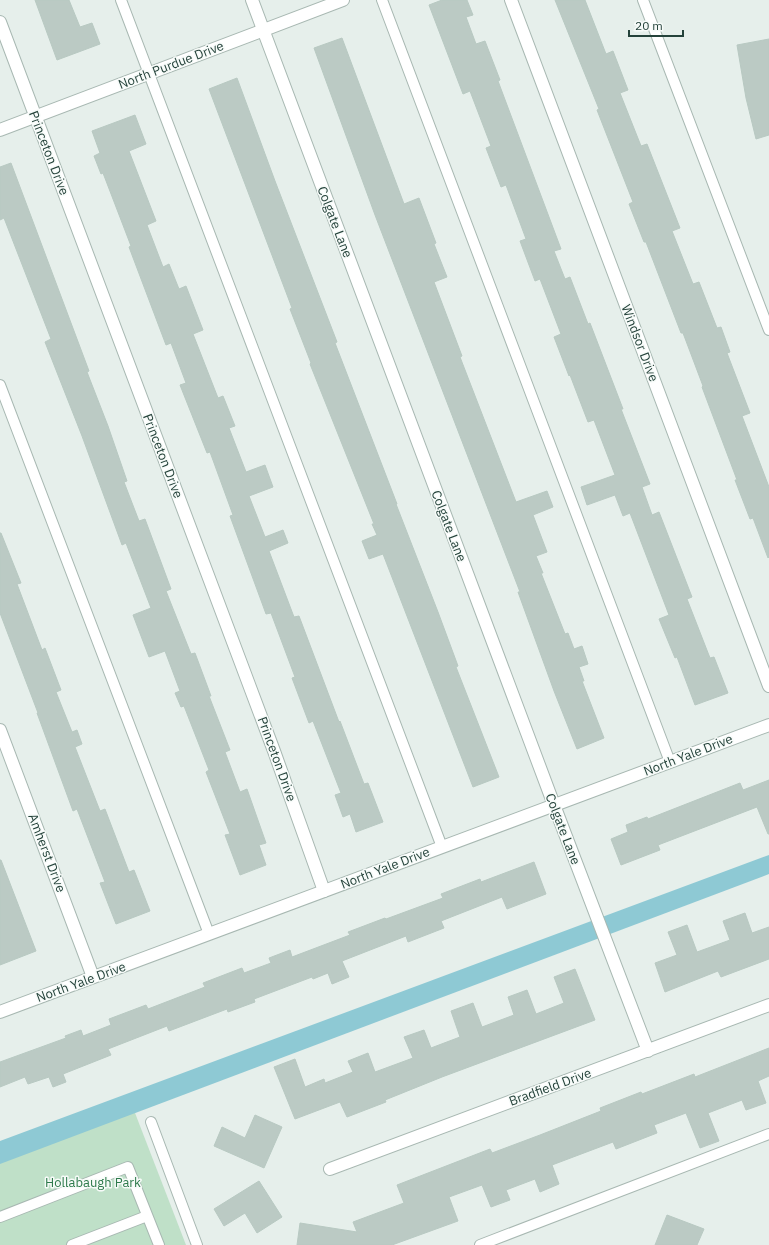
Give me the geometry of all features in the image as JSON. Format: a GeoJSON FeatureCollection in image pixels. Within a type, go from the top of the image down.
{"type":"FeatureCollection","features":[{"type":"Feature","properties":{"kind":"street","name":"Colgate Lane"},"geometry":{"type":"LineString","coordinates":[[252,0],[554,805],[648,1051]]}},
{"type":"Feature","properties":{"kind":"street","name":"North Purdue Drive"},"geometry":{"type":"LineString","coordinates":[[0,130],[343,0]]}},
{"type":"Feature","properties":{"kind":"street","name":"Windsor Drive"},"geometry":{"type":"LineString","coordinates":[[511,0],[769,686]]}},
{"type":"Feature","properties":{"kind":"street","name":"Princeton Drive"},"geometry":{"type":"LineString","coordinates":[[0,22],[274,750],[324,891]]}},
{"type":"Feature","properties":{"kind":"street","name":"North Yale Drive"},"geometry":{"type":"LineString","coordinates":[[0,1012],[769,725]]}},
{"type":"Feature","properties":{"kind":"street","name":"Amherst Drive"},"geometry":{"type":"LineString","coordinates":[[0,730],[93,977]]}},
{"type":"Feature","properties":{"kind":"street","name":"Bradfield Drive"},"geometry":{"type":"LineString","coordinates":[[330,1169],[769,1005]]}},
{"type":"Feature","properties":{"kind":"lane"},"geometry":{"type":"LineString","coordinates":[[121,0],[442,847]]}},
{"type":"Feature","properties":{"kind":"lane"},"geometry":{"type":"LineString","coordinates":[[382,0],[670,762]]}},
{"type":"Feature","properties":{"kind":"lane"},"geometry":{"type":"LineString","coordinates":[[643,0],[769,330]]}},
{"type":"Feature","properties":{"kind":"lane"},"geometry":{"type":"LineString","coordinates":[[0,385],[208,934]]}},
{"type":"Feature","properties":{"kind":"lane"},"geometry":{"type":"LineString","coordinates":[[151,1122],[198,1245]]}},
{"type":"Feature","properties":{"kind":"lane"},"geometry":{"type":"LineString","coordinates":[[487,1244],[769,1134]]}},
{"type":"Feature","properties":{"kind":"lane"},"geometry":{"type":"LineString","coordinates":[[0,1217],[128,1167],[159,1245]]}},
{"type":"Feature","properties":{"kind":"lane"},"geometry":{"type":"LineString","coordinates":[[72,1245],[147,1216]]}},
{"type":"Feature","properties":{"kind":"green space","name":"Hollabaugh Park"},"geometry":{"type":"Polygon","coordinates":[[[130,1100],[186,1245],[0,1245],[0,1149],[130,1100]]]}},
{"type":"Feature","properties":{"kind":"water"},"geometry":{"type":"Polygon","coordinates":[[[769,855],[769,874],[0,1164],[0,1141],[769,855]]]}},
{"type":"Feature","properties":{"kind":"building"},"geometry":{"type":"Polygon","coordinates":[[[35,0],[69,0],[80,27],[92,23],[100,44],[57,60],[35,0]]]}},
{"type":"Feature","properties":{"kind":"building"},"geometry":{"type":"Polygon","coordinates":[[[442,0],[467,0],[473,15],[466,17],[476,44],[485,41],[500,80],[498,81],[561,249],[554,251],[565,279],[570,277],[588,324],[590,323],[650,484],[642,487],[652,515],[659,512],[692,597],[687,599],[710,658],[714,657],[728,693],[695,705],[677,657],[675,658],[659,619],[669,615],[630,513],[623,516],[615,495],[587,505],[581,487],[615,475],[594,420],[588,422],[554,337],[561,334],[540,279],[535,281],[520,241],[526,239],[506,185],[501,187],[486,148],[491,146],[470,91],[463,94],[429,5],[442,0]]]}},
{"type":"Feature","properties":{"kind":"building"},"geometry":{"type":"Polygon","coordinates":[[[555,0],[585,0],[606,54],[613,51],[628,90],[620,93],[641,146],[647,144],[680,228],[672,231],[693,284],[699,282],[717,328],[721,327],[730,352],[727,353],[750,413],[742,416],[769,487],[768,558],[753,518],[750,519],[735,480],[737,480],[683,333],[681,333],[646,242],[644,242],[629,204],[633,202],[597,110],[599,109],[555,0]]]}},
{"type":"Feature","properties":{"kind":"building"},"geometry":{"type":"Polygon","coordinates":[[[342,38],[404,204],[419,198],[436,243],[434,244],[447,277],[434,282],[462,356],[460,357],[516,502],[547,491],[553,507],[533,515],[547,552],[536,556],[543,573],[541,573],[565,634],[568,633],[574,649],[582,646],[588,664],[579,667],[584,681],[582,681],[604,738],[577,749],[518,592],[520,592],[375,215],[314,48],[342,38]]]}},
{"type":"Feature","properties":{"kind":"building"},"geometry":{"type":"Polygon","coordinates":[[[769,39],[769,135],[756,139],[746,98],[737,45],[769,39]]]}},
{"type":"Feature","properties":{"kind":"building"},"geometry":{"type":"Polygon","coordinates":[[[237,78],[337,342],[335,343],[438,612],[458,666],[456,667],[499,777],[473,787],[383,554],[369,559],[362,541],[377,535],[372,524],[374,524],[310,364],[311,363],[290,309],[292,308],[209,89],[237,78]]]}},
{"type":"Feature","properties":{"kind":"building"},"geometry":{"type":"Polygon","coordinates":[[[135,115],[146,144],[129,151],[156,221],[147,225],[163,267],[169,264],[179,289],[186,286],[203,330],[193,334],[218,398],[223,396],[235,426],[229,428],[246,472],[265,465],[273,487],[249,496],[265,537],[283,530],[288,543],[269,551],[294,617],[299,616],[364,784],[368,783],[383,822],[356,832],[350,814],[343,817],[335,795],[341,793],[313,721],[309,723],[292,678],[295,677],[271,613],[266,614],[230,516],[233,515],[210,452],[207,453],[180,385],[186,383],[171,343],[166,345],[129,247],[131,246],[103,173],[101,174],[94,156],[100,153],[92,131],[135,115]]]}},
{"type":"Feature","properties":{"kind":"building"},"geometry":{"type":"Polygon","coordinates":[[[11,163],[89,371],[87,372],[127,481],[124,482],[139,521],[145,519],[171,589],[166,591],[191,654],[195,653],[211,696],[209,696],[230,750],[225,752],[240,792],[247,789],[266,843],[259,845],[266,865],[240,875],[225,835],[230,834],[206,772],[209,770],[184,706],[181,707],[175,693],[180,691],[165,651],[149,657],[133,615],[151,608],[126,543],[122,545],[82,436],[45,342],[51,339],[4,218],[0,220],[0,167],[11,163]]]}},
{"type":"Feature","properties":{"kind":"building"},"geometry":{"type":"Polygon","coordinates":[[[0,533],[21,583],[17,584],[42,650],[45,648],[61,690],[56,692],[72,732],[77,730],[82,744],[75,747],[100,811],[105,809],[129,872],[134,870],[150,911],[116,924],[100,883],[105,882],[77,809],[73,811],[0,613],[0,533]]]}},
{"type":"Feature","properties":{"kind":"building"},"geometry":{"type":"Polygon","coordinates":[[[769,780],[769,834],[757,807],[658,845],[660,850],[621,865],[611,839],[628,832],[626,825],[647,817],[648,819],[740,783],[743,790],[769,780]]]}},
{"type":"Feature","properties":{"kind":"building"},"geometry":{"type":"Polygon","coordinates":[[[0,860],[36,951],[0,965],[0,860]]]}},
{"type":"Feature","properties":{"kind":"building"},"geometry":{"type":"Polygon","coordinates":[[[534,862],[546,894],[507,909],[502,897],[441,921],[444,928],[408,942],[406,936],[342,961],[349,977],[332,984],[328,973],[313,979],[312,977],[254,999],[255,1002],[228,1012],[227,1009],[169,1031],[167,1026],[108,1049],[111,1055],[63,1074],[66,1082],[53,1087],[49,1077],[28,1084],[25,1077],[0,1087],[0,1062],[66,1038],[65,1036],[81,1030],[83,1036],[111,1025],[109,1019],[146,1005],[148,1009],[205,987],[203,983],[242,968],[244,973],[271,963],[269,958],[290,950],[292,957],[350,935],[348,932],[443,898],[441,894],[480,879],[481,882],[534,862]]]}},
{"type":"Feature","properties":{"kind":"building"},"geometry":{"type":"Polygon","coordinates":[[[745,913],[752,933],[769,927],[769,959],[721,977],[718,971],[665,992],[655,963],[677,955],[668,932],[687,925],[697,952],[730,940],[723,921],[745,913]]]}},
{"type":"Feature","properties":{"kind":"building"},"geometry":{"type":"Polygon","coordinates":[[[575,969],[595,1020],[442,1077],[385,1100],[386,1102],[347,1117],[340,1102],[295,1119],[274,1067],[295,1059],[305,1087],[324,1079],[325,1083],[353,1072],[348,1061],[368,1053],[375,1072],[413,1058],[404,1037],[424,1030],[431,1048],[460,1037],[451,1011],[473,1003],[482,1027],[514,1015],[508,997],[527,990],[536,1014],[564,1003],[554,977],[575,969]]]}},
{"type":"Feature","properties":{"kind":"building"},"geometry":{"type":"Polygon","coordinates":[[[769,1048],[769,1076],[758,1081],[766,1103],[746,1110],[742,1100],[708,1113],[719,1141],[700,1148],[686,1113],[654,1125],[657,1133],[616,1149],[613,1142],[552,1165],[559,1184],[540,1192],[535,1179],[506,1190],[510,1200],[491,1207],[482,1185],[449,1197],[458,1221],[392,1245],[297,1245],[300,1223],[357,1232],[353,1222],[404,1203],[397,1185],[490,1149],[492,1153],[540,1135],[601,1111],[600,1108],[641,1092],[642,1094],[694,1074],[695,1077],[769,1048]]]}},
{"type":"Feature","properties":{"kind":"building"},"geometry":{"type":"Polygon","coordinates":[[[255,1115],[282,1127],[264,1168],[214,1146],[222,1127],[245,1138],[255,1115]]]}},
{"type":"Feature","properties":{"kind":"building"},"geometry":{"type":"Polygon","coordinates":[[[259,1181],[282,1217],[257,1233],[245,1213],[224,1226],[214,1209],[259,1181]]]}},
{"type":"Feature","properties":{"kind":"building"},"geometry":{"type":"Polygon","coordinates":[[[667,1215],[704,1229],[697,1245],[655,1245],[667,1215]]]}}]}
